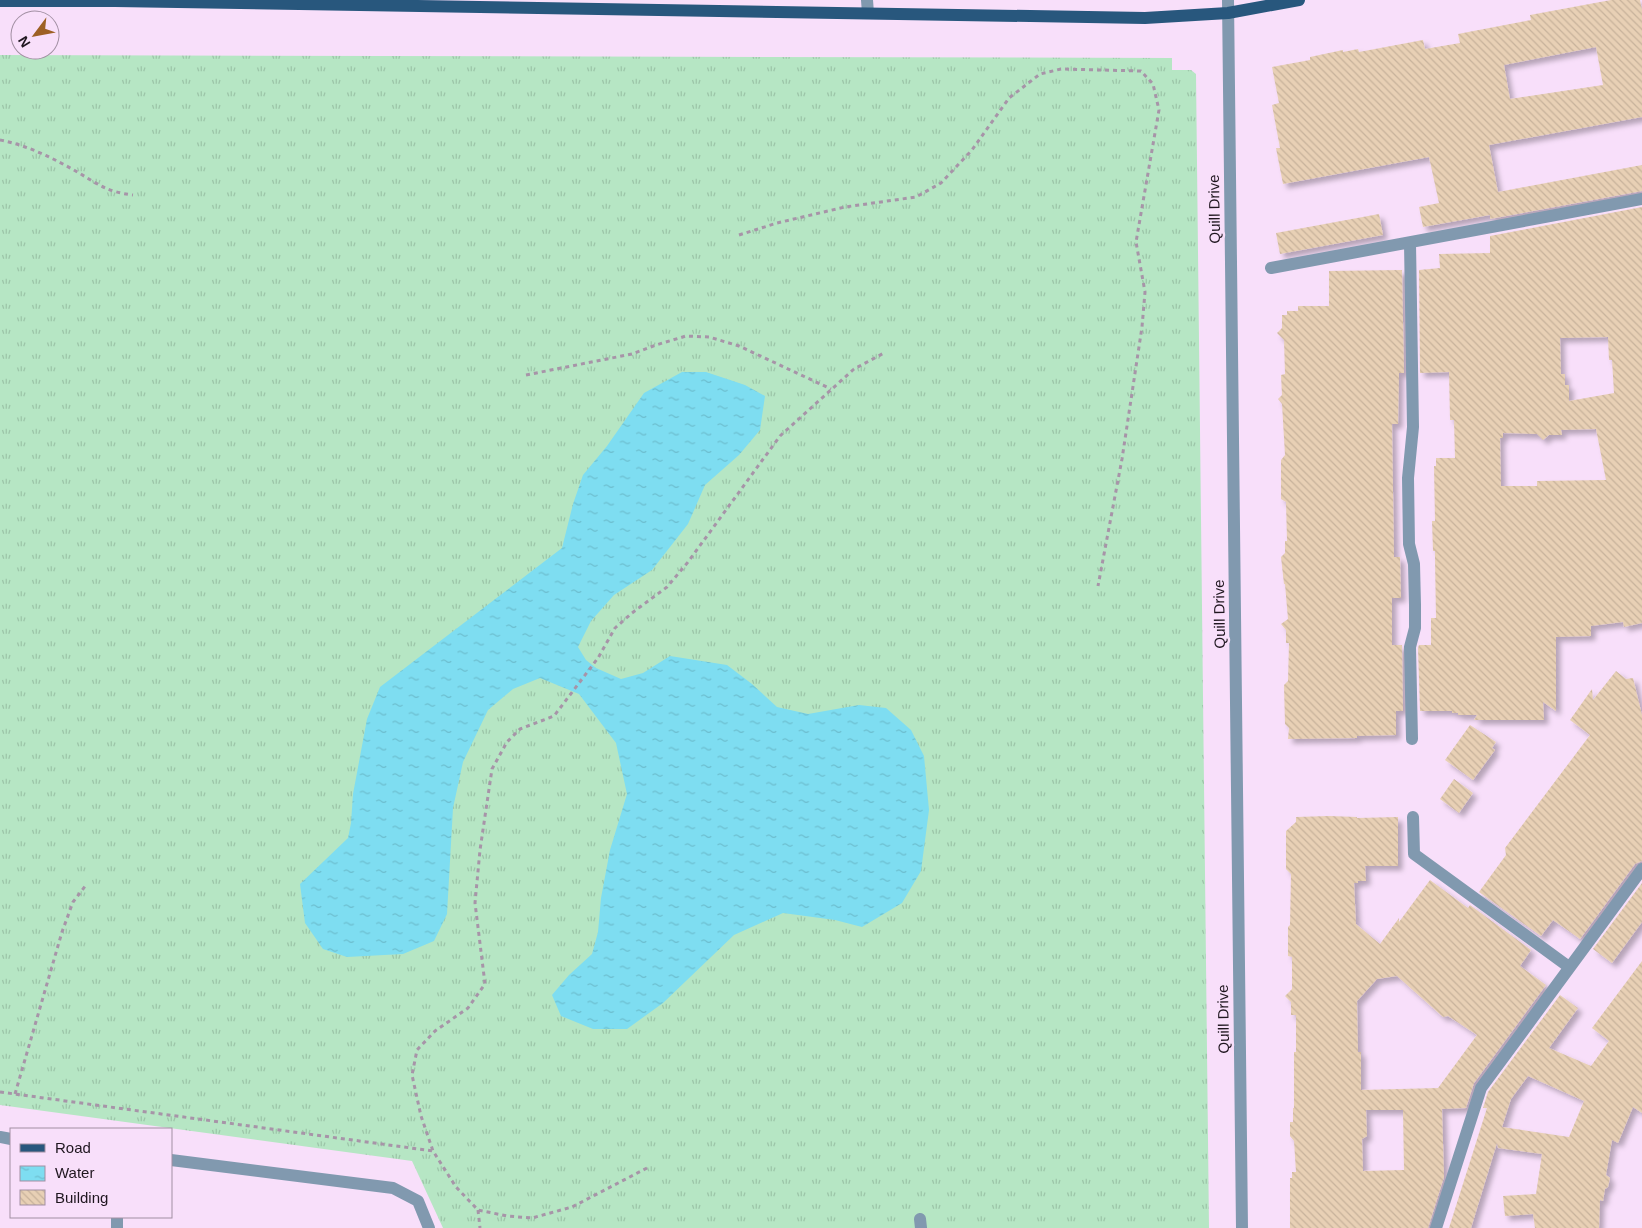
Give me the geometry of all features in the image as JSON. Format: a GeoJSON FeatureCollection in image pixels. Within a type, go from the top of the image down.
{"type":"FeatureCollection","features":[{"type":"Feature","properties":{"kind":"main road"},"geometry":{"type":"LineString","coordinates":[[0,2],[114,1],[867,6],[1145,18],[1228,6],[1299,0]]}},
{"type":"Feature","properties":{"kind":"street","name":"Quill Drive"},"geometry":{"type":"LineString","coordinates":[[1228,6],[1242,1228]]}},
{"type":"Feature","properties":{"kind":"street"},"geometry":{"type":"LineString","coordinates":[[1271,268],[1642,198]]}},
{"type":"Feature","properties":{"kind":"street"},"geometry":{"type":"LineString","coordinates":[[1410,243],[1413,427],[1408,478],[1408,516],[1409,544],[1414,564],[1415,605],[1415,628],[1410,647],[1412,739]]}},
{"type":"Feature","properties":{"kind":"street"},"geometry":{"type":"LineString","coordinates":[[1413,817],[1414,854],[1570,967]]}},
{"type":"Feature","properties":{"kind":"street"},"geometry":{"type":"LineString","coordinates":[[1436,1228],[1481,1088],[1642,869]]}},
{"type":"Feature","properties":{"kind":"street"},"geometry":{"type":"LineString","coordinates":[[172,1160],[393,1188],[418,1201],[429,1228]]}},
{"type":"Feature","properties":{"kind":"path"},"geometry":{"type":"LineString","coordinates":[[740,236],[776,223],[845,207],[916,197],[941,183],[972,150],[1009,98],[1040,74],[1061,69],[1141,71],[1153,84],[1158,110],[1136,242],[1145,292],[1142,327],[1122,459],[1098,586]]}},
{"type":"Feature","properties":{"kind":"path"},"geometry":{"type":"LineString","coordinates":[[0,140],[14,143],[48,157],[99,186],[118,193],[132,195]]}},
{"type":"Feature","properties":{"kind":"path"},"geometry":{"type":"LineString","coordinates":[[526,375],[632,354],[686,336],[709,337],[739,346],[830,389]]}},
{"type":"Feature","properties":{"kind":"path"},"geometry":{"type":"LineString","coordinates":[[647,1168],[572,1206],[532,1218],[506,1216],[478,1210],[456,1187],[433,1151],[421,1116],[412,1075],[417,1050],[435,1031],[468,1008],[485,984],[475,903],[480,850],[492,769],[507,742],[520,729],[554,716],[564,705],[598,658],[616,628],[632,613],[668,587],[780,436],[854,369],[884,353]]}},
{"type":"Feature","properties":{"kind":"path"},"geometry":{"type":"LineString","coordinates":[[15,1094],[62,932],[73,902],[86,885]]}},
{"type":"Feature","properties":{"kind":"path"},"geometry":{"type":"LineString","coordinates":[[0,1092],[433,1151]]}},
{"type":"Feature","properties":{"kind":"path"},"geometry":{"type":"LineString","coordinates":[[478,1210],[480,1228]]}},
{"type":"Feature","properties":{"kind":"green space"},"geometry":{"type":"Polygon","coordinates":[[[0,55],[10,55],[10,60],[60,60],[60,55],[1172,58],[1172,70],[1191,70],[1196,74],[1209,1228],[443,1228],[412,1161],[0,1105],[0,55]]]}},
{"type":"Feature","properties":{"kind":"water"},"geometry":{"type":"Polygon","coordinates":[[[682,372],[706,372],[745,385],[765,396],[760,430],[739,455],[705,485],[688,524],[652,570],[614,595],[591,621],[578,647],[586,660],[596,668],[621,679],[643,673],[670,656],[727,665],[752,684],[777,707],[808,714],[859,705],[886,708],[911,730],[924,756],[929,810],[921,871],[902,903],[862,927],[835,920],[783,913],[734,935],[663,1003],[627,1029],[593,1029],[561,1016],[552,995],[569,975],[592,954],[598,932],[601,898],[610,850],[627,794],[616,743],[579,694],[540,678],[513,689],[488,710],[463,762],[453,808],[447,914],[434,941],[403,954],[347,957],[323,949],[305,923],[300,884],[348,838],[353,794],[367,719],[380,687],[562,548],[573,504],[583,475],[607,446],[644,393],[682,372]]]}},
{"type":"Feature","properties":{"kind":"building"},"geometry":{"type":"Polygon","coordinates":[[[1611,0],[1640,0],[1642,10],[1642,117],[1489,145],[1498,192],[1642,165],[1642,191],[1490,219],[1490,215],[1423,227],[1419,207],[1439,203],[1429,157],[1283,184],[1276,148],[1280,148],[1272,105],[1279,103],[1272,67],[1310,60],[1310,57],[1343,50],[1343,52],[1358,49],[1359,52],[1423,40],[1425,49],[1460,43],[1458,34],[1531,20],[1530,15],[1611,0]],[[1596,47],[1504,65],[1510,99],[1603,85],[1596,47]]]}},
{"type":"Feature","properties":{"kind":"building"},"geometry":{"type":"Polygon","coordinates":[[[1642,207],[1642,623],[1624,627],[1623,622],[1591,626],[1591,636],[1556,637],[1556,711],[1543,702],[1544,720],[1474,720],[1477,715],[1458,715],[1458,713],[1452,713],[1452,711],[1420,711],[1418,648],[1419,645],[1431,645],[1431,618],[1436,618],[1435,551],[1433,551],[1432,521],[1435,521],[1434,466],[1436,466],[1436,458],[1455,458],[1454,420],[1450,420],[1449,372],[1420,373],[1419,270],[1440,268],[1439,254],[1490,253],[1490,236],[1642,207]],[[1608,337],[1560,338],[1561,374],[1565,374],[1565,385],[1569,385],[1569,401],[1614,393],[1612,360],[1609,360],[1608,337]],[[1596,429],[1561,430],[1562,435],[1549,435],[1543,440],[1537,434],[1503,433],[1503,438],[1500,438],[1501,486],[1537,486],[1537,481],[1606,480],[1596,429]]]}},
{"type":"Feature","properties":{"kind":"building"},"geometry":{"type":"Polygon","coordinates":[[[1379,214],[1383,235],[1280,254],[1276,233],[1379,214]]]}},
{"type":"Feature","properties":{"kind":"building"},"geometry":{"type":"Polygon","coordinates":[[[1402,270],[1404,373],[1399,373],[1398,424],[1392,424],[1394,557],[1400,557],[1401,598],[1392,598],[1392,645],[1402,645],[1403,711],[1396,711],[1396,735],[1357,736],[1357,738],[1288,739],[1289,728],[1285,724],[1284,685],[1288,681],[1289,643],[1286,643],[1286,630],[1281,624],[1288,619],[1281,557],[1285,553],[1285,541],[1287,541],[1286,502],[1281,499],[1281,460],[1285,455],[1282,404],[1278,399],[1282,395],[1281,375],[1285,374],[1284,340],[1277,333],[1282,328],[1282,315],[1287,315],[1287,311],[1298,311],[1298,306],[1329,306],[1329,271],[1402,270]]]}},
{"type":"Feature","properties":{"kind":"building"},"geometry":{"type":"Polygon","coordinates":[[[1616,671],[1626,679],[1633,678],[1642,715],[1642,861],[1635,864],[1580,939],[1553,920],[1541,936],[1479,892],[1506,855],[1505,848],[1590,735],[1570,720],[1592,689],[1593,700],[1616,671]]]}},
{"type":"Feature","properties":{"kind":"building"},"geometry":{"type":"Polygon","coordinates":[[[1470,725],[1496,742],[1492,748],[1495,750],[1473,780],[1445,760],[1470,725]]]}},
{"type":"Feature","properties":{"kind":"building"},"geometry":{"type":"Polygon","coordinates":[[[1454,779],[1473,793],[1459,813],[1440,799],[1454,779]]]}},
{"type":"Feature","properties":{"kind":"building"},"geometry":{"type":"Polygon","coordinates":[[[1296,817],[1398,817],[1398,866],[1365,866],[1366,881],[1354,883],[1356,924],[1380,944],[1430,880],[1468,908],[1470,905],[1531,950],[1520,966],[1546,985],[1474,1083],[1466,1108],[1442,1109],[1444,1177],[1428,1228],[1290,1228],[1290,1178],[1292,1178],[1292,1172],[1296,1172],[1294,1141],[1290,1136],[1290,1122],[1293,1122],[1294,1108],[1296,1015],[1291,1015],[1291,1002],[1285,996],[1292,989],[1292,957],[1288,956],[1291,874],[1286,869],[1286,831],[1296,822],[1296,817]],[[1397,976],[1377,979],[1357,1001],[1358,1052],[1361,1052],[1361,1090],[1438,1088],[1477,1035],[1448,1016],[1443,1017],[1397,976]],[[1366,1110],[1367,1136],[1362,1139],[1363,1171],[1404,1170],[1403,1110],[1366,1110]]]}},
{"type":"Feature","properties":{"kind":"building"},"geometry":{"type":"Polygon","coordinates":[[[1642,883],[1642,922],[1612,963],[1593,949],[1642,883]]]}},
{"type":"Feature","properties":{"kind":"building"},"geometry":{"type":"Polygon","coordinates":[[[1642,961],[1642,1113],[1633,1107],[1618,1143],[1612,1140],[1606,1175],[1610,1178],[1608,1187],[1605,1189],[1603,1201],[1600,1200],[1599,1228],[1535,1228],[1533,1214],[1505,1216],[1503,1196],[1536,1194],[1542,1154],[1498,1148],[1497,1143],[1471,1228],[1449,1228],[1487,1108],[1483,1108],[1488,1092],[1560,995],[1578,1008],[1549,1048],[1591,1066],[1609,1041],[1592,1028],[1642,961]],[[1528,1076],[1511,1099],[1502,1127],[1569,1137],[1584,1101],[1528,1076]]]}}]}
